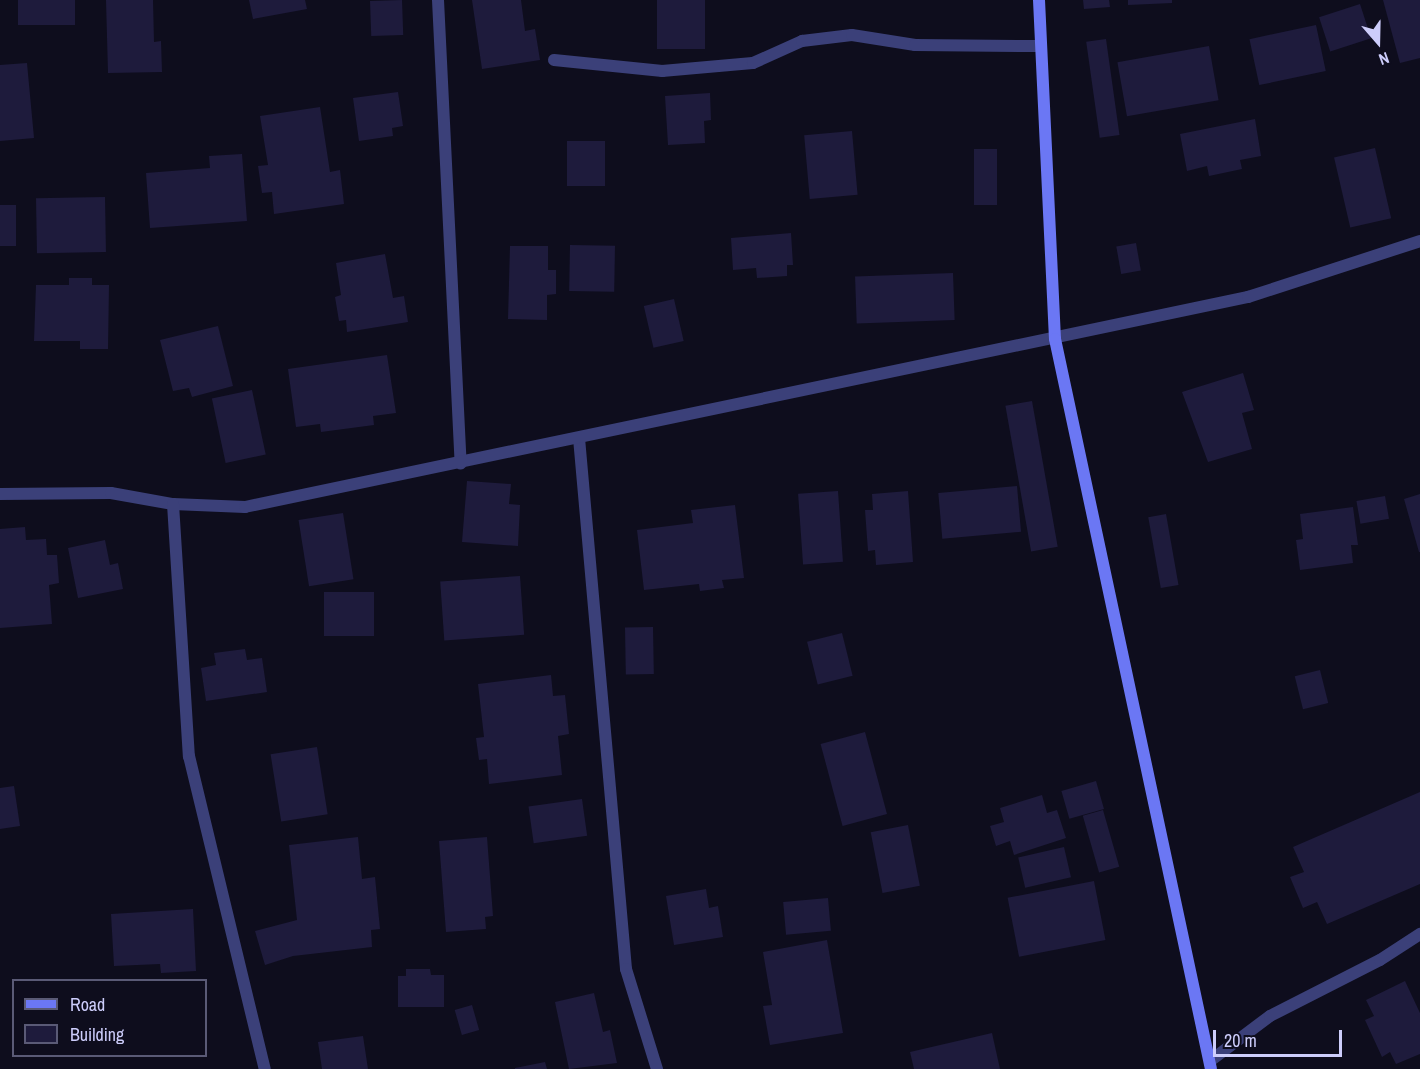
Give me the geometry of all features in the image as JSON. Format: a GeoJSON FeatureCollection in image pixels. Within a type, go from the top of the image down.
{"type":"FeatureCollection","features":[{"type":"Feature","properties":{"kind":"street"},"geometry":{"type":"LineString","coordinates":[[438,0],[462,463]]}},
{"type":"Feature","properties":{"kind":"street"},"geometry":{"type":"LineString","coordinates":[[1039,0],[1055,339],[1210,1065],[1270,1016],[1380,960],[1420,934]]}},
{"type":"Feature","properties":{"kind":"street"},"geometry":{"type":"LineString","coordinates":[[554,60],[662,71],[753,63],[802,41],[852,35],[915,45],[1041,46]]}},
{"type":"Feature","properties":{"kind":"street"},"geometry":{"type":"LineString","coordinates":[[0,494],[111,493],[173,504],[244,507],[579,438],[780,392],[945,363],[1248,297],[1420,242]]}},
{"type":"Feature","properties":{"kind":"street"},"geometry":{"type":"LineString","coordinates":[[579,438],[626,969],[657,1069]]}},
{"type":"Feature","properties":{"kind":"street"},"geometry":{"type":"LineString","coordinates":[[173,504],[189,756],[265,1069]]}},
{"type":"Feature","properties":{"kind":"building"},"geometry":{"type":"Polygon","coordinates":[[[18,0],[75,0],[75,25],[18,25],[18,0]]]}},
{"type":"Feature","properties":{"kind":"building"},"geometry":{"type":"Polygon","coordinates":[[[106,0],[153,0],[154,42],[161,41],[162,72],[108,73],[106,0]]]}},
{"type":"Feature","properties":{"kind":"building"},"geometry":{"type":"Polygon","coordinates":[[[249,0],[305,0],[307,9],[253,19],[249,0]]]}},
{"type":"Feature","properties":{"kind":"building"},"geometry":{"type":"Polygon","coordinates":[[[402,0],[403,35],[371,36],[370,1],[402,0]]]}},
{"type":"Feature","properties":{"kind":"building"},"geometry":{"type":"Polygon","coordinates":[[[472,0],[521,0],[525,31],[535,29],[540,60],[482,69],[472,0]]]}},
{"type":"Feature","properties":{"kind":"building"},"geometry":{"type":"Polygon","coordinates":[[[657,0],[705,0],[705,49],[657,49],[657,0]]]}},
{"type":"Feature","properties":{"kind":"building"},"geometry":{"type":"Polygon","coordinates":[[[1083,0],[1109,0],[1110,7],[1084,9],[1083,0]]]}},
{"type":"Feature","properties":{"kind":"building"},"geometry":{"type":"Polygon","coordinates":[[[1128,0],[1172,0],[1172,3],[1128,5],[1128,0]]]}},
{"type":"Feature","properties":{"kind":"building"},"geometry":{"type":"Polygon","coordinates":[[[1383,0],[1420,0],[1420,58],[1400,63],[1383,0]]]}},
{"type":"Feature","properties":{"kind":"building"},"geometry":{"type":"Polygon","coordinates":[[[1360,4],[1371,38],[1330,52],[1319,17],[1360,4]]]}},
{"type":"Feature","properties":{"kind":"building"},"geometry":{"type":"Polygon","coordinates":[[[1316,25],[1326,71],[1259,85],[1249,39],[1316,25]]]}},
{"type":"Feature","properties":{"kind":"building"},"geometry":{"type":"Polygon","coordinates":[[[1106,39],[1119,135],[1100,138],[1086,42],[1106,39]]]}},
{"type":"Feature","properties":{"kind":"building"},"geometry":{"type":"Polygon","coordinates":[[[1209,46],[1219,100],[1127,116],[1117,62],[1209,46]]]}},
{"type":"Feature","properties":{"kind":"building"},"geometry":{"type":"Polygon","coordinates":[[[27,63],[34,138],[0,141],[0,65],[27,63]]]}},
{"type":"Feature","properties":{"kind":"building"},"geometry":{"type":"Polygon","coordinates":[[[398,92],[403,126],[392,128],[393,136],[359,141],[353,98],[398,92]]]}},
{"type":"Feature","properties":{"kind":"building"},"geometry":{"type":"Polygon","coordinates":[[[710,93],[711,120],[704,121],[705,143],[668,145],[665,96],[710,93]]]}},
{"type":"Feature","properties":{"kind":"building"},"geometry":{"type":"Polygon","coordinates":[[[320,107],[330,172],[340,170],[344,204],[274,214],[272,192],[262,193],[258,166],[268,165],[260,116],[320,107]]]}},
{"type":"Feature","properties":{"kind":"building"},"geometry":{"type":"Polygon","coordinates":[[[1255,119],[1261,156],[1240,160],[1242,169],[1209,176],[1207,166],[1187,171],[1180,134],[1255,119]]]}},
{"type":"Feature","properties":{"kind":"building"},"geometry":{"type":"Polygon","coordinates":[[[852,131],[858,195],[810,199],[804,135],[852,131]]]}},
{"type":"Feature","properties":{"kind":"building"},"geometry":{"type":"Polygon","coordinates":[[[567,141],[605,141],[605,186],[567,186],[567,141]]]}},
{"type":"Feature","properties":{"kind":"building"},"geometry":{"type":"Polygon","coordinates":[[[1375,148],[1391,218],[1350,228],[1334,157],[1375,148]]]}},
{"type":"Feature","properties":{"kind":"building"},"geometry":{"type":"Polygon","coordinates":[[[974,149],[997,149],[997,205],[974,205],[974,149]]]}},
{"type":"Feature","properties":{"kind":"building"},"geometry":{"type":"Polygon","coordinates":[[[242,154],[247,221],[150,228],[146,173],[210,168],[209,156],[242,154]]]}},
{"type":"Feature","properties":{"kind":"building"},"geometry":{"type":"Polygon","coordinates":[[[105,197],[106,252],[37,253],[36,198],[105,197]]]}},
{"type":"Feature","properties":{"kind":"building"},"geometry":{"type":"Polygon","coordinates":[[[0,205],[16,205],[16,246],[0,246],[0,205]]]}},
{"type":"Feature","properties":{"kind":"building"},"geometry":{"type":"Polygon","coordinates":[[[791,233],[793,265],[787,265],[787,276],[757,278],[756,268],[733,270],[731,238],[791,233]]]}},
{"type":"Feature","properties":{"kind":"building"},"geometry":{"type":"Polygon","coordinates":[[[1136,243],[1141,271],[1121,274],[1116,246],[1136,243]]]}},
{"type":"Feature","properties":{"kind":"building"},"geometry":{"type":"Polygon","coordinates":[[[570,245],[615,246],[614,292],[569,291],[570,245]]]}},
{"type":"Feature","properties":{"kind":"building"},"geometry":{"type":"Polygon","coordinates":[[[510,246],[548,246],[548,270],[556,270],[556,294],[547,295],[547,320],[508,319],[510,246]]]}},
{"type":"Feature","properties":{"kind":"building"},"geometry":{"type":"Polygon","coordinates":[[[385,254],[393,298],[404,296],[408,322],[347,332],[346,320],[339,321],[335,297],[341,295],[336,263],[385,254]]]}},
{"type":"Feature","properties":{"kind":"building"},"geometry":{"type":"Polygon","coordinates":[[[953,273],[955,320],[857,323],[855,276],[953,273]]]}},
{"type":"Feature","properties":{"kind":"building"},"geometry":{"type":"Polygon","coordinates":[[[69,278],[92,278],[92,285],[109,285],[108,349],[80,349],[80,341],[34,341],[36,285],[69,285],[69,278]]]}},
{"type":"Feature","properties":{"kind":"building"},"geometry":{"type":"Polygon","coordinates":[[[674,299],[684,341],[653,348],[644,306],[674,299]]]}},
{"type":"Feature","properties":{"kind":"building"},"geometry":{"type":"Polygon","coordinates":[[[218,326],[233,386],[192,397],[189,388],[173,391],[160,340],[218,326]]]}},
{"type":"Feature","properties":{"kind":"building"},"geometry":{"type":"Polygon","coordinates":[[[387,355],[396,413],[373,416],[374,425],[321,432],[320,424],[296,427],[288,369],[387,355]]]}},
{"type":"Feature","properties":{"kind":"building"},"geometry":{"type":"Polygon","coordinates":[[[1243,373],[1254,410],[1242,413],[1252,449],[1208,462],[1182,392],[1243,373]]]}},
{"type":"Feature","properties":{"kind":"building"},"geometry":{"type":"Polygon","coordinates":[[[252,390],[266,455],[226,463],[212,399],[252,390]]]}},
{"type":"Feature","properties":{"kind":"building"},"geometry":{"type":"Polygon","coordinates":[[[1032,401],[1058,547],[1031,551],[1005,406],[1032,401]]]}},
{"type":"Feature","properties":{"kind":"building"},"geometry":{"type":"Polygon","coordinates":[[[467,481],[511,484],[509,504],[520,505],[518,546],[462,542],[467,481]]]}},
{"type":"Feature","properties":{"kind":"building"},"geometry":{"type":"Polygon","coordinates":[[[1017,486],[1021,532],[942,539],[938,493],[1017,486]]]}},
{"type":"Feature","properties":{"kind":"building"},"geometry":{"type":"Polygon","coordinates":[[[838,491],[843,562],[803,565],[798,494],[838,491]]]}},
{"type":"Feature","properties":{"kind":"building"},"geometry":{"type":"Polygon","coordinates":[[[908,491],[913,562],[876,565],[875,550],[868,551],[865,510],[873,510],[872,494],[908,491]]]}},
{"type":"Feature","properties":{"kind":"building"},"geometry":{"type":"Polygon","coordinates":[[[1420,494],[1420,552],[1419,552],[1404,499],[1420,494]]]}},
{"type":"Feature","properties":{"kind":"building"},"geometry":{"type":"Polygon","coordinates":[[[1385,496],[1389,519],[1360,524],[1356,501],[1385,496]]]}},
{"type":"Feature","properties":{"kind":"building"},"geometry":{"type":"Polygon","coordinates":[[[735,505],[744,578],[722,580],[724,588],[700,591],[699,584],[644,590],[637,530],[693,523],[691,510],[735,505]]]}},
{"type":"Feature","properties":{"kind":"building"},"geometry":{"type":"Polygon","coordinates":[[[1353,507],[1358,545],[1351,545],[1353,563],[1300,570],[1296,540],[1303,539],[1300,514],[1353,507]]]}},
{"type":"Feature","properties":{"kind":"building"},"geometry":{"type":"Polygon","coordinates":[[[343,513],[353,579],[309,586],[299,520],[343,513]]]}},
{"type":"Feature","properties":{"kind":"building"},"geometry":{"type":"Polygon","coordinates":[[[1166,514],[1179,585],[1161,588],[1148,517],[1166,514]]]}},
{"type":"Feature","properties":{"kind":"building"},"geometry":{"type":"Polygon","coordinates":[[[25,527],[26,540],[46,539],[47,555],[57,555],[59,583],[49,585],[52,624],[0,628],[0,529],[25,527]]]}},
{"type":"Feature","properties":{"kind":"building"},"geometry":{"type":"Polygon","coordinates":[[[105,540],[110,565],[118,563],[123,589],[78,598],[68,548],[105,540]]]}},
{"type":"Feature","properties":{"kind":"building"},"geometry":{"type":"Polygon","coordinates":[[[520,576],[524,635],[444,640],[440,582],[520,576]]]}},
{"type":"Feature","properties":{"kind":"building"},"geometry":{"type":"Polygon","coordinates":[[[324,592],[374,592],[374,636],[324,636],[324,592]]]}},
{"type":"Feature","properties":{"kind":"building"},"geometry":{"type":"Polygon","coordinates":[[[625,627],[653,627],[654,674],[626,674],[625,627]]]}},
{"type":"Feature","properties":{"kind":"building"},"geometry":{"type":"Polygon","coordinates":[[[842,633],[853,676],[818,684],[807,642],[842,633]]]}},
{"type":"Feature","properties":{"kind":"building"},"geometry":{"type":"Polygon","coordinates":[[[245,649],[247,660],[262,658],[267,692],[206,701],[201,668],[216,665],[214,653],[245,649]]]}},
{"type":"Feature","properties":{"kind":"building"},"geometry":{"type":"Polygon","coordinates":[[[1320,670],[1328,703],[1303,709],[1295,676],[1320,670]]]}},
{"type":"Feature","properties":{"kind":"building"},"geometry":{"type":"Polygon","coordinates":[[[551,675],[553,696],[565,695],[569,734],[558,736],[562,775],[489,784],[487,759],[479,760],[476,738],[484,737],[478,684],[551,675]]]}},
{"type":"Feature","properties":{"kind":"building"},"geometry":{"type":"Polygon","coordinates":[[[865,732],[887,814],[843,826],[821,744],[865,732]]]}},
{"type":"Feature","properties":{"kind":"building"},"geometry":{"type":"Polygon","coordinates":[[[317,747],[328,814],[281,822],[271,754],[317,747]]]}},
{"type":"Feature","properties":{"kind":"building"},"geometry":{"type":"Polygon","coordinates":[[[1096,781],[1104,809],[1069,819],[1061,791],[1096,781]]]}},
{"type":"Feature","properties":{"kind":"building"},"geometry":{"type":"Polygon","coordinates":[[[14,786],[20,826],[0,829],[0,788],[14,786]]]}},
{"type":"Feature","properties":{"kind":"building"},"geometry":{"type":"Polygon","coordinates":[[[1420,792],[1420,884],[1327,924],[1317,902],[1303,908],[1290,877],[1304,872],[1293,847],[1420,792]]]}},
{"type":"Feature","properties":{"kind":"building"},"geometry":{"type":"Polygon","coordinates":[[[1042,795],[1047,813],[1057,810],[1066,838],[1014,855],[1010,841],[996,846],[990,826],[1004,822],[1000,808],[1042,795]]]}},
{"type":"Feature","properties":{"kind":"building"},"geometry":{"type":"Polygon","coordinates":[[[582,799],[587,836],[534,843],[529,807],[582,799]]]}},
{"type":"Feature","properties":{"kind":"building"},"geometry":{"type":"Polygon","coordinates":[[[1103,810],[1119,867],[1099,873],[1083,816],[1103,810]]]}},
{"type":"Feature","properties":{"kind":"building"},"geometry":{"type":"Polygon","coordinates":[[[908,825],[920,886],[883,893],[871,832],[908,825]]]}},
{"type":"Feature","properties":{"kind":"building"},"geometry":{"type":"Polygon","coordinates":[[[358,837],[362,879],[375,877],[380,929],[371,930],[372,947],[293,956],[265,965],[255,931],[297,920],[289,845],[358,837]]]}},
{"type":"Feature","properties":{"kind":"building"},"geometry":{"type":"Polygon","coordinates":[[[487,837],[493,916],[485,917],[486,929],[446,932],[439,841],[487,837]]]}},
{"type":"Feature","properties":{"kind":"building"},"geometry":{"type":"Polygon","coordinates":[[[1064,847],[1071,877],[1025,888],[1018,858],[1064,847]]]}},
{"type":"Feature","properties":{"kind":"building"},"geometry":{"type":"Polygon","coordinates":[[[1094,881],[1105,940],[1019,957],[1008,898],[1094,881]]]}},
{"type":"Feature","properties":{"kind":"building"},"geometry":{"type":"Polygon","coordinates":[[[706,889],[709,908],[718,906],[723,937],[674,945],[666,896],[706,889]]]}},
{"type":"Feature","properties":{"kind":"building"},"geometry":{"type":"Polygon","coordinates":[[[828,898],[831,931],[786,935],[783,902],[828,898]]]}},
{"type":"Feature","properties":{"kind":"building"},"geometry":{"type":"Polygon","coordinates":[[[193,909],[196,971],[161,973],[160,964],[114,966],[111,914],[193,909]]]}},
{"type":"Feature","properties":{"kind":"building"},"geometry":{"type":"Polygon","coordinates":[[[827,940],[843,1033],[770,1045],[763,1006],[772,1005],[763,952],[827,940]]]}},
{"type":"Feature","properties":{"kind":"building"},"geometry":{"type":"Polygon","coordinates":[[[406,969],[430,969],[431,975],[444,975],[444,1007],[398,1007],[398,976],[406,976],[406,969]]]}},
{"type":"Feature","properties":{"kind":"building"},"geometry":{"type":"Polygon","coordinates":[[[1405,981],[1420,1013],[1420,1054],[1396,1064],[1390,1052],[1382,1057],[1365,1020],[1374,1016],[1366,1000],[1405,981]]]}},
{"type":"Feature","properties":{"kind":"building"},"geometry":{"type":"Polygon","coordinates":[[[594,993],[603,1032],[610,1030],[617,1063],[569,1069],[555,1002],[594,993]]]}},
{"type":"Feature","properties":{"kind":"building"},"geometry":{"type":"Polygon","coordinates":[[[472,1005],[479,1030],[462,1035],[455,1010],[472,1005]]]}},
{"type":"Feature","properties":{"kind":"building"},"geometry":{"type":"Polygon","coordinates":[[[992,1033],[1000,1069],[914,1069],[910,1052],[992,1033]]]}},
{"type":"Feature","properties":{"kind":"building"},"geometry":{"type":"Polygon","coordinates":[[[363,1036],[368,1069],[322,1069],[318,1042],[363,1036]]]}},
{"type":"Feature","properties":{"kind":"building"},"geometry":{"type":"Polygon","coordinates":[[[545,1062],[547,1069],[515,1069],[515,1068],[545,1062]]]}}]}
